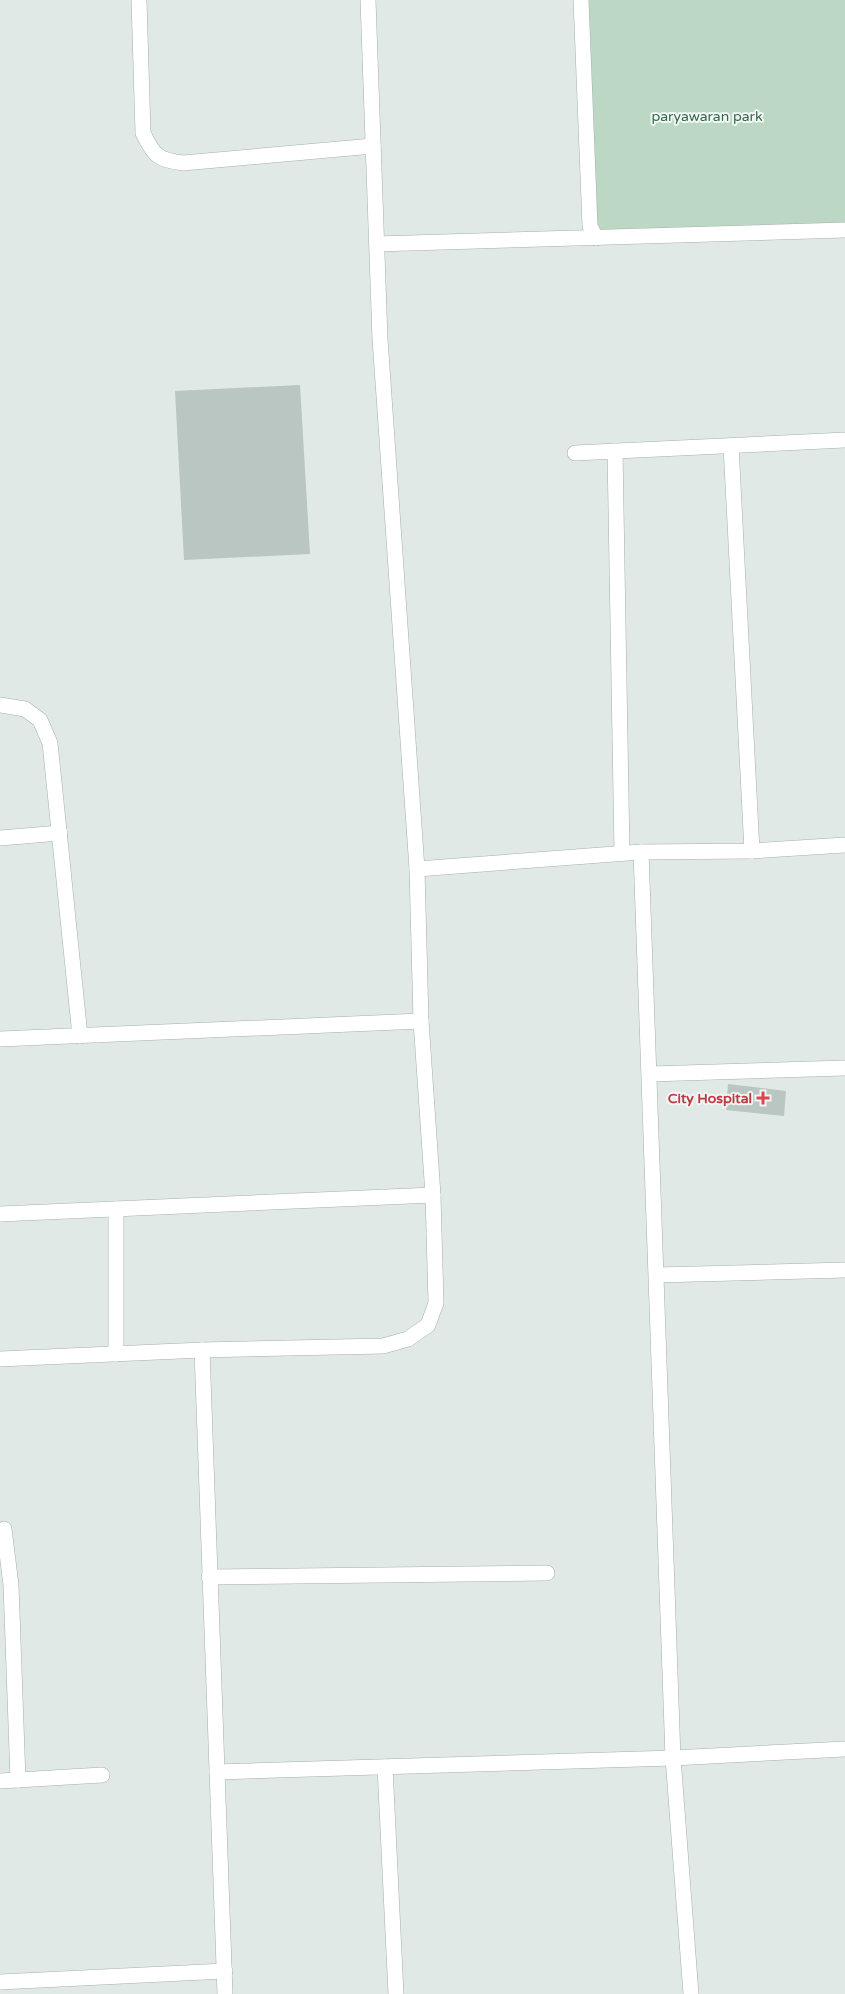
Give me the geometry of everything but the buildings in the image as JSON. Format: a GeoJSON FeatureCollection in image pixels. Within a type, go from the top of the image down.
{"type":"FeatureCollection","features":[{"type":"Feature","properties":{"kind":"street"},"geometry":{"type":"LineString","coordinates":[[139,0],[143,133],[152,152],[164,161],[183,164],[373,146]]}},
{"type":"Feature","properties":{"kind":"street"},"geometry":{"type":"LineString","coordinates":[[0,1359],[202,1350],[383,1346],[408,1338],[428,1325],[436,1303],[433,1195],[420,1021],[418,869],[381,349],[368,0]]}},
{"type":"Feature","properties":{"kind":"street"},"geometry":{"type":"LineString","coordinates":[[581,0],[590,226],[596,238]]}},
{"type":"Feature","properties":{"kind":"street"},"geometry":{"type":"LineString","coordinates":[[377,244],[845,230]]}},
{"type":"Feature","properties":{"kind":"street"},"geometry":{"type":"LineString","coordinates":[[575,453],[845,440]]}},
{"type":"Feature","properties":{"kind":"street"},"geometry":{"type":"LineString","coordinates":[[731,446],[752,851]]}},
{"type":"Feature","properties":{"kind":"street"},"geometry":{"type":"LineString","coordinates":[[614,451],[622,853]]}},
{"type":"Feature","properties":{"kind":"street"},"geometry":{"type":"LineString","coordinates":[[0,705],[25,709],[40,720],[50,742],[80,1036]]}},
{"type":"Feature","properties":{"kind":"street"},"geometry":{"type":"LineString","coordinates":[[0,838],[60,833]]}},
{"type":"Feature","properties":{"kind":"street"},"geometry":{"type":"LineString","coordinates":[[418,869],[622,853],[752,851],[845,845]]}},
{"type":"Feature","properties":{"kind":"street"},"geometry":{"type":"LineString","coordinates":[[641,852],[673,1758],[691,1994]]}},
{"type":"Feature","properties":{"kind":"street"},"geometry":{"type":"LineString","coordinates":[[0,1040],[420,1021]]}},
{"type":"Feature","properties":{"kind":"street"},"geometry":{"type":"LineString","coordinates":[[650,1074],[845,1068]]}},
{"type":"Feature","properties":{"kind":"street"},"geometry":{"type":"LineString","coordinates":[[0,1214],[433,1195]]}},
{"type":"Feature","properties":{"kind":"street"},"geometry":{"type":"LineString","coordinates":[[116,1209],[116,1354]]}},
{"type":"Feature","properties":{"kind":"street"},"geometry":{"type":"LineString","coordinates":[[657,1275],[845,1270]]}},
{"type":"Feature","properties":{"kind":"street"},"geometry":{"type":"LineString","coordinates":[[202,1350],[225,1994]]}},
{"type":"Feature","properties":{"kind":"street"},"geometry":{"type":"LineString","coordinates":[[4,1529],[5,1585],[18,1780]]}},
{"type":"Feature","properties":{"kind":"street"},"geometry":{"type":"LineString","coordinates":[[209,1577],[547,1573]]}},
{"type":"Feature","properties":{"kind":"street"},"geometry":{"type":"LineString","coordinates":[[217,1772],[673,1758],[845,1749]]}},
{"type":"Feature","properties":{"kind":"street"},"geometry":{"type":"LineString","coordinates":[[385,1766],[396,1994]]}},
{"type":"Feature","properties":{"kind":"street"},"geometry":{"type":"LineString","coordinates":[[0,1781],[102,1775]]}},
{"type":"Feature","properties":{"kind":"street"},"geometry":{"type":"LineString","coordinates":[[1,1994],[0,1982],[225,1971]]}},
{"type":"Feature","properties":{"kind":"green space","name":"paryawaran park"},"geometry":{"type":"Polygon","coordinates":[[[587,0],[845,0],[845,227],[601,234],[595,222],[587,0]]]}},
{"type":"Feature","properties":{"kind":"place","name":"City Hospital"},"geometry":{"type":"Point","coordinates":[763,1098]}}]}
